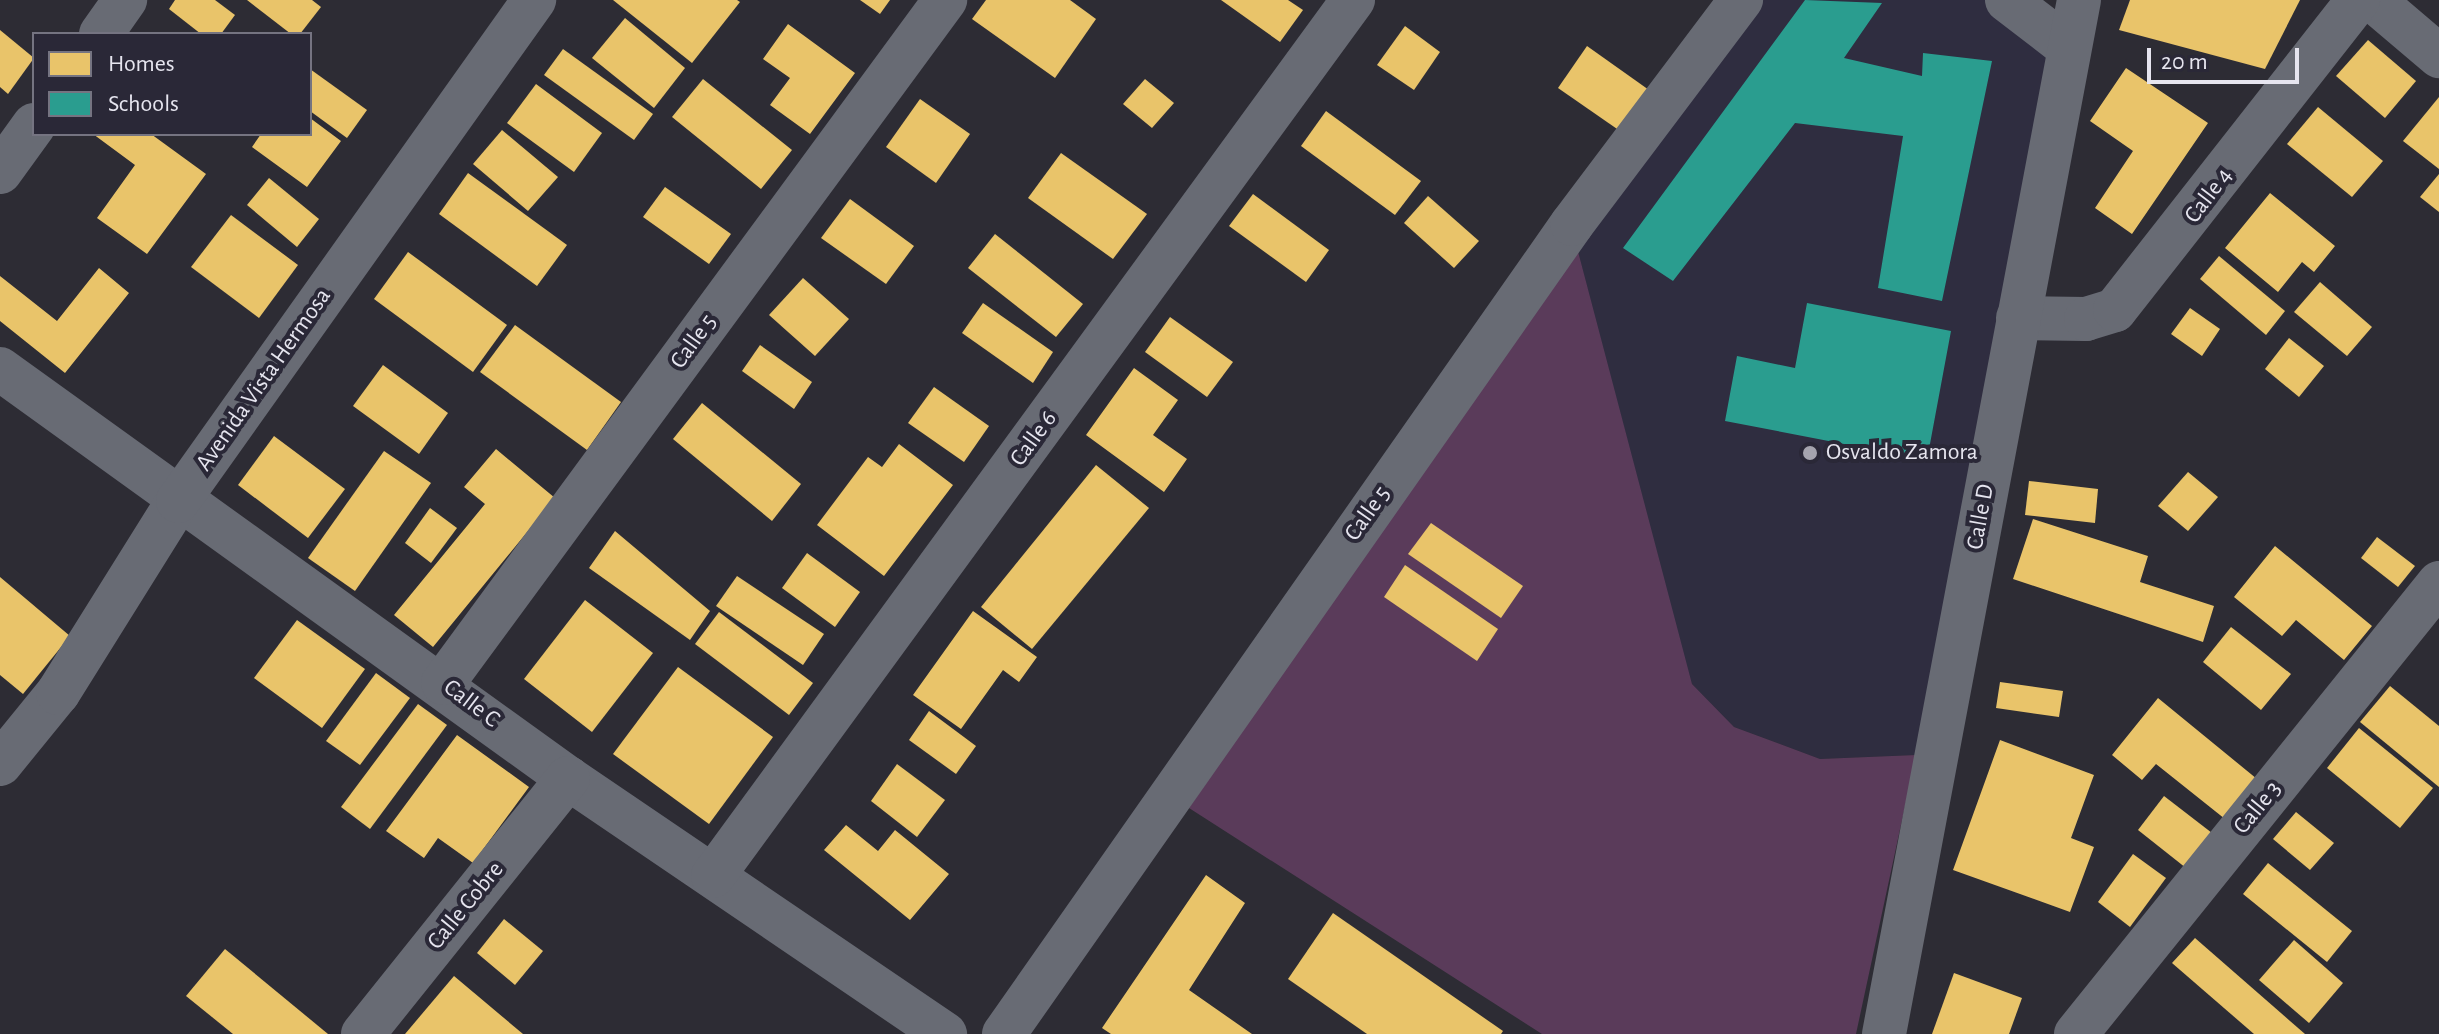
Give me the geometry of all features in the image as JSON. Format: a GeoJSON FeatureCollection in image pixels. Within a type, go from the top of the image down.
{"type":"FeatureCollection","features":[{"type":"Feature","properties":{"kind":"street"},"geometry":{"type":"LineString","coordinates":[[102,32],[125,0]]}},
{"type":"Feature","properties":{"kind":"street","name":"Avenida Vista Hermosa"},"geometry":{"type":"LineString","coordinates":[[0,764],[58,693],[178,501],[534,0]]}},
{"type":"Feature","properties":{"kind":"street","name":"Calle 5"},"geometry":{"type":"LineString","coordinates":[[443,683],[945,0]]}},
{"type":"Feature","properties":{"kind":"street","name":"Calle 6"},"geometry":{"type":"LineString","coordinates":[[713,876],[1353,0]]}},
{"type":"Feature","properties":{"kind":"street","name":"Calle 5"},"geometry":{"type":"LineString","coordinates":[[1004,1034],[1572,224],[1741,0]]}},
{"type":"Feature","properties":{"kind":"street"},"geometry":{"type":"LineString","coordinates":[[2007,0],[2068,47]]}},
{"type":"Feature","properties":{"kind":"street","name":"Calle D"},"geometry":{"type":"LineString","coordinates":[[1884,1034],[2079,0]]}},
{"type":"Feature","properties":{"kind":"street","name":"Calle 4"},"geometry":{"type":"LineString","coordinates":[[2018,318],[2086,319],[2115,310],[2358,0]]}},
{"type":"Feature","properties":{"kind":"street"},"geometry":{"type":"LineString","coordinates":[[2373,0],[2439,56]]}},
{"type":"Feature","properties":{"kind":"street"},"geometry":{"type":"LineString","coordinates":[[0,172],[32,128]]}},
{"type":"Feature","properties":{"kind":"street","name":"Calle C"},"geometry":{"type":"LineString","coordinates":[[0,369],[178,501],[443,683],[568,778],[939,1033]]}},
{"type":"Feature","properties":{"kind":"street","name":"Calle 3"},"geometry":{"type":"LineString","coordinates":[[2076,1034],[2439,583]]}},
{"type":"Feature","properties":{"kind":"street","name":"Calle Cobre"},"geometry":{"type":"LineString","coordinates":[[363,1034],[568,778]]}},
{"type":"Feature","properties":{"kind":"shaded area","name":"Osvaldo Zamora"},"geometry":{"type":"Polygon","coordinates":[[[1741,0],[2007,0],[2068,47],[1938,754],[1820,759],[1734,727],[1692,684],[1661,587],[1575,240],[1741,0]]]}},
{"type":"Feature","properties":{"kind":"shaded area"},"geometry":{"type":"Polygon","coordinates":[[[1575,240],[1692,684],[1734,727],[1820,759],[1916,755],[1856,1034],[1542,1034],[1189,808],[1575,240]]]}},
{"type":"Feature","properties":{"kind":"building: Homes"},"geometry":{"type":"Polygon","coordinates":[[[175,0],[215,0],[235,15],[222,32],[198,32],[169,9],[175,0]]]}},
{"type":"Feature","properties":{"kind":"building: Homes"},"geometry":{"type":"Polygon","coordinates":[[[247,0],[312,0],[321,7],[302,32],[288,32],[247,0]]]}},
{"type":"Feature","properties":{"kind":"building: Homes"},"geometry":{"type":"Polygon","coordinates":[[[613,0],[737,0],[740,2],[692,63],[613,0]]]}},
{"type":"Feature","properties":{"kind":"building: Homes"},"geometry":{"type":"Polygon","coordinates":[[[860,0],[890,0],[880,14],[860,0]]]}},
{"type":"Feature","properties":{"kind":"building: Homes"},"geometry":{"type":"Polygon","coordinates":[[[986,0],[1070,0],[1096,19],[1055,78],[972,19],[986,0]]]}},
{"type":"Feature","properties":{"kind":"building: Homes"},"geometry":{"type":"Polygon","coordinates":[[[1221,0],[1288,0],[1303,10],[1280,42],[1221,0]]]}},
{"type":"Feature","properties":{"kind":"building: Homes"},"geometry":{"type":"Polygon","coordinates":[[[2130,0],[2300,0],[2265,69],[2119,30],[2130,0]]]}},
{"type":"Feature","properties":{"kind":"building: Homes"},"geometry":{"type":"Polygon","coordinates":[[[625,18],[685,68],[654,108],[592,58],[625,18]]]}},
{"type":"Feature","properties":{"kind":"building: Homes"},"geometry":{"type":"Polygon","coordinates":[[[788,24],[855,73],[810,134],[770,105],[790,78],[763,59],[788,24]]]}},
{"type":"Feature","properties":{"kind":"building: Homes"},"geometry":{"type":"Polygon","coordinates":[[[1405,26],[1440,52],[1414,90],[1377,65],[1405,26]]]}},
{"type":"Feature","properties":{"kind":"building: Homes"},"geometry":{"type":"Polygon","coordinates":[[[0,30],[32,56],[32,61],[8,94],[0,87],[0,30]]]}},
{"type":"Feature","properties":{"kind":"building: Homes"},"geometry":{"type":"Polygon","coordinates":[[[2368,40],[2416,81],[2385,118],[2336,76],[2368,40]]]}},
{"type":"Feature","properties":{"kind":"building: Homes"},"geometry":{"type":"Polygon","coordinates":[[[1587,46],[1649,90],[1620,131],[1558,88],[1587,46]]]}},
{"type":"Feature","properties":{"kind":"building: Homes"},"geometry":{"type":"Polygon","coordinates":[[[563,49],[653,114],[634,140],[544,75],[563,49]]]}},
{"type":"Feature","properties":{"kind":"building: Homes"},"geometry":{"type":"Polygon","coordinates":[[[2126,68],[2208,123],[2132,234],[2095,208],[2133,151],[2090,121],[2126,68]]]}},
{"type":"Feature","properties":{"kind":"building: Homes"},"geometry":{"type":"Polygon","coordinates":[[[312,70],[367,110],[347,138],[312,112],[312,70]]]}},
{"type":"Feature","properties":{"kind":"building: Homes"},"geometry":{"type":"Polygon","coordinates":[[[703,79],[792,150],[761,189],[672,117],[703,79]]]}},
{"type":"Feature","properties":{"kind":"building: Homes"},"geometry":{"type":"Polygon","coordinates":[[[1145,79],[1174,103],[1152,128],[1123,104],[1145,79]]]}},
{"type":"Feature","properties":{"kind":"building: Homes"},"geometry":{"type":"Polygon","coordinates":[[[536,84],[602,133],[574,172],[507,123],[536,84]]]}},
{"type":"Feature","properties":{"kind":"building: Homes"},"geometry":{"type":"Polygon","coordinates":[[[2439,97],[2439,169],[2403,141],[2439,97]]]}},
{"type":"Feature","properties":{"kind":"building: Homes"},"geometry":{"type":"Polygon","coordinates":[[[920,99],[970,134],[936,183],[886,147],[920,99]]]}},
{"type":"Feature","properties":{"kind":"building: Homes"},"geometry":{"type":"Polygon","coordinates":[[[2318,107],[2383,161],[2352,197],[2287,144],[2318,107]]]}},
{"type":"Feature","properties":{"kind":"building: Homes"},"geometry":{"type":"Polygon","coordinates":[[[1326,111],[1421,181],[1395,215],[1301,146],[1326,111]]]}},
{"type":"Feature","properties":{"kind":"building: Homes"},"geometry":{"type":"Polygon","coordinates":[[[312,119],[341,141],[307,187],[252,147],[260,136],[312,136],[312,119]]]}},
{"type":"Feature","properties":{"kind":"building: Homes"},"geometry":{"type":"Polygon","coordinates":[[[502,130],[558,177],[528,211],[473,164],[502,130]]]}},
{"type":"Feature","properties":{"kind":"building: Homes"},"geometry":{"type":"Polygon","coordinates":[[[96,136],[154,136],[206,174],[147,254],[97,218],[135,165],[96,136]]]}},
{"type":"Feature","properties":{"kind":"building: Homes"},"geometry":{"type":"Polygon","coordinates":[[[1061,153],[1147,214],[1113,259],[1028,198],[1061,153]]]}},
{"type":"Feature","properties":{"kind":"building: Homes"},"geometry":{"type":"Polygon","coordinates":[[[468,173],[567,245],[537,286],[439,214],[468,173]]]}},
{"type":"Feature","properties":{"kind":"building: Homes"},"geometry":{"type":"Polygon","coordinates":[[[2439,174],[2439,212],[2420,197],[2439,174]]]}},
{"type":"Feature","properties":{"kind":"building: Homes"},"geometry":{"type":"Polygon","coordinates":[[[269,178],[319,219],[297,247],[247,205],[269,178]]]}},
{"type":"Feature","properties":{"kind":"building: Homes"},"geometry":{"type":"Polygon","coordinates":[[[665,187],[731,234],[709,264],[643,217],[665,187]]]}},
{"type":"Feature","properties":{"kind":"building: Homes"},"geometry":{"type":"Polygon","coordinates":[[[2270,193],[2335,246],[2314,272],[2302,262],[2278,292],[2225,248],[2270,193]]]}},
{"type":"Feature","properties":{"kind":"building: Homes"},"geometry":{"type":"Polygon","coordinates":[[[1253,194],[1329,250],[1306,282],[1229,226],[1253,194]]]}},
{"type":"Feature","properties":{"kind":"building: Homes"},"geometry":{"type":"Polygon","coordinates":[[[1428,196],[1479,241],[1454,268],[1404,223],[1428,196]]]}},
{"type":"Feature","properties":{"kind":"building: Homes"},"geometry":{"type":"Polygon","coordinates":[[[850,199],[914,246],[886,284],[821,238],[850,199]]]}},
{"type":"Feature","properties":{"kind":"building: Homes"},"geometry":{"type":"Polygon","coordinates":[[[231,215],[298,265],[259,318],[191,267],[231,215]]]}},
{"type":"Feature","properties":{"kind":"building: Homes"},"geometry":{"type":"Polygon","coordinates":[[[995,234],[1083,304],[1056,337],[968,268],[995,234]]]}},
{"type":"Feature","properties":{"kind":"building: Homes"},"geometry":{"type":"Polygon","coordinates":[[[408,252],[507,325],[473,372],[374,299],[408,252]]]}},
{"type":"Feature","properties":{"kind":"building: Homes"},"geometry":{"type":"Polygon","coordinates":[[[2219,256],[2285,311],[2266,335],[2200,279],[2219,256]]]}},
{"type":"Feature","properties":{"kind":"building: Homes"},"geometry":{"type":"Polygon","coordinates":[[[99,268],[129,293],[65,373],[0,321],[0,276],[57,321],[99,268]]]}},
{"type":"Feature","properties":{"kind":"building: Homes"},"geometry":{"type":"Polygon","coordinates":[[[803,278],[849,319],[815,356],[769,315],[803,278]]]}},
{"type":"Feature","properties":{"kind":"building: Homes"},"geometry":{"type":"Polygon","coordinates":[[[2320,282],[2372,327],[2347,356],[2294,312],[2320,282]]]}},
{"type":"Feature","properties":{"kind":"building: Homes"},"geometry":{"type":"Polygon","coordinates":[[[983,303],[1053,352],[1033,383],[962,333],[983,303]]]}},
{"type":"Feature","properties":{"kind":"building: Homes"},"geometry":{"type":"Polygon","coordinates":[[[2190,308],[2220,329],[2202,356],[2171,334],[2190,308]]]}},
{"type":"Feature","properties":{"kind":"building: Homes"},"geometry":{"type":"Polygon","coordinates":[[[1170,317],[1233,362],[1207,397],[1145,352],[1170,317]]]}},
{"type":"Feature","properties":{"kind":"building: Homes"},"geometry":{"type":"Polygon","coordinates":[[[515,325],[621,402],[587,450],[480,372],[515,325]]]}},
{"type":"Feature","properties":{"kind":"building: Homes"},"geometry":{"type":"Polygon","coordinates":[[[2289,338],[2324,366],[2299,397],[2265,369],[2289,338]]]}},
{"type":"Feature","properties":{"kind":"building: Homes"},"geometry":{"type":"Polygon","coordinates":[[[760,345],[812,382],[794,409],[742,371],[760,345]]]}},
{"type":"Feature","properties":{"kind":"building: Homes"},"geometry":{"type":"Polygon","coordinates":[[[383,365],[448,413],[419,454],[353,406],[383,365]]]}},
{"type":"Feature","properties":{"kind":"building: Homes"},"geometry":{"type":"Polygon","coordinates":[[[1134,368],[1178,400],[1153,435],[1187,459],[1164,492],[1086,435],[1134,368]]]}},
{"type":"Feature","properties":{"kind":"building: Homes"},"geometry":{"type":"Polygon","coordinates":[[[934,387],[989,426],[964,462],[908,423],[934,387]]]}},
{"type":"Feature","properties":{"kind":"building: Homes"},"geometry":{"type":"Polygon","coordinates":[[[702,403],[801,484],[772,521],[673,439],[702,403]]]}},
{"type":"Feature","properties":{"kind":"building: Homes"},"geometry":{"type":"Polygon","coordinates":[[[274,436],[345,489],[308,538],[238,485],[274,436]]]}},
{"type":"Feature","properties":{"kind":"building: Homes"},"geometry":{"type":"Polygon","coordinates":[[[899,444],[953,485],[884,576],[817,525],[868,457],[882,467],[899,444]]]}},
{"type":"Feature","properties":{"kind":"building: Homes"},"geometry":{"type":"Polygon","coordinates":[[[496,449],[555,498],[433,647],[394,615],[485,504],[464,487],[496,449]]]}},
{"type":"Feature","properties":{"kind":"building: Homes"},"geometry":{"type":"Polygon","coordinates":[[[384,451],[431,483],[355,591],[308,558],[384,451]]]}},
{"type":"Feature","properties":{"kind":"building: Homes"},"geometry":{"type":"Polygon","coordinates":[[[1096,465],[1149,508],[1032,649],[981,607],[1096,465]]]}},
{"type":"Feature","properties":{"kind":"building: Homes"},"geometry":{"type":"Polygon","coordinates":[[[2188,472],[2218,497],[2188,531],[2158,506],[2188,472]]]}},
{"type":"Feature","properties":{"kind":"building: Homes"},"geometry":{"type":"Polygon","coordinates":[[[2029,481],[2098,489],[2095,523],[2025,515],[2029,481]]]}},
{"type":"Feature","properties":{"kind":"building: Homes"},"geometry":{"type":"Polygon","coordinates":[[[430,508],[457,528],[431,563],[405,543],[430,508]]]}},
{"type":"Feature","properties":{"kind":"building: Homes"},"geometry":{"type":"Polygon","coordinates":[[[2033,519],[2148,556],[2140,582],[2214,606],[2203,642],[2013,579],[2033,519]]]}},
{"type":"Feature","properties":{"kind":"building: Homes"},"geometry":{"type":"Polygon","coordinates":[[[1431,523],[1523,586],[1501,618],[1408,554],[1431,523]]]}},
{"type":"Feature","properties":{"kind":"building: Homes"},"geometry":{"type":"Polygon","coordinates":[[[615,531],[710,611],[690,640],[589,568],[615,531]]]}},
{"type":"Feature","properties":{"kind":"building: Homes"},"geometry":{"type":"Polygon","coordinates":[[[2377,537],[2415,566],[2398,587],[2361,558],[2377,537]]]}},
{"type":"Feature","properties":{"kind":"building: Homes"},"geometry":{"type":"Polygon","coordinates":[[[2275,546],[2372,626],[2344,660],[2296,620],[2282,636],[2234,597],[2275,546]]]}},
{"type":"Feature","properties":{"kind":"building: Homes"},"geometry":{"type":"Polygon","coordinates":[[[807,553],[860,592],[835,627],[782,588],[807,553]]]}},
{"type":"Feature","properties":{"kind":"building: Homes"},"geometry":{"type":"Polygon","coordinates":[[[1405,565],[1498,629],[1477,661],[1384,597],[1405,565]]]}},
{"type":"Feature","properties":{"kind":"building: Homes"},"geometry":{"type":"Polygon","coordinates":[[[737,576],[824,634],[803,665],[716,606],[737,576]]]}},
{"type":"Feature","properties":{"kind":"building: Homes"},"geometry":{"type":"Polygon","coordinates":[[[0,577],[70,636],[23,694],[0,675],[0,577]]]}},
{"type":"Feature","properties":{"kind":"building: Homes"},"geometry":{"type":"Polygon","coordinates":[[[585,600],[653,653],[592,732],[524,679],[585,600]]]}},
{"type":"Feature","properties":{"kind":"building: Homes"},"geometry":{"type":"Polygon","coordinates":[[[973,611],[1037,657],[1019,682],[1003,670],[961,729],[913,695],[973,611]]]}},
{"type":"Feature","properties":{"kind":"building: Homes"},"geometry":{"type":"Polygon","coordinates":[[[719,612],[813,683],[789,715],[695,644],[719,612]]]}},
{"type":"Feature","properties":{"kind":"building: Homes"},"geometry":{"type":"Polygon","coordinates":[[[297,620],[365,669],[322,728],[254,678],[297,620]]]}},
{"type":"Feature","properties":{"kind":"building: Homes"},"geometry":{"type":"Polygon","coordinates":[[[2231,627],[2291,674],[2261,710],[2203,662],[2231,627]]]}},
{"type":"Feature","properties":{"kind":"building: Homes"},"geometry":{"type":"Polygon","coordinates":[[[678,667],[773,737],[709,824],[613,754],[678,667]]]}},
{"type":"Feature","properties":{"kind":"building: Homes"},"geometry":{"type":"Polygon","coordinates":[[[376,673],[410,698],[360,765],[326,741],[376,673]]]}},
{"type":"Feature","properties":{"kind":"building: Homes"},"geometry":{"type":"Polygon","coordinates":[[[2000,682],[2063,691],[2059,717],[1996,708],[2000,682]]]}},
{"type":"Feature","properties":{"kind":"building: Homes"},"geometry":{"type":"Polygon","coordinates":[[[2390,686],[2439,726],[2439,787],[2360,722],[2390,686]]]}},
{"type":"Feature","properties":{"kind":"building: Homes"},"geometry":{"type":"Polygon","coordinates":[[[2158,698],[2257,779],[2225,819],[2156,764],[2142,780],[2112,755],[2158,698]]]}},
{"type":"Feature","properties":{"kind":"building: Homes"},"geometry":{"type":"Polygon","coordinates":[[[418,704],[447,725],[370,829],[341,807],[418,704]]]}},
{"type":"Feature","properties":{"kind":"building: Homes"},"geometry":{"type":"Polygon","coordinates":[[[929,711],[976,746],[956,774],[909,740],[929,711]]]}},
{"type":"Feature","properties":{"kind":"building: Homes"},"geometry":{"type":"Polygon","coordinates":[[[2359,728],[2433,788],[2400,828],[2327,768],[2359,728]]]}},
{"type":"Feature","properties":{"kind":"building: Homes"},"geometry":{"type":"Polygon","coordinates":[[[457,735],[529,787],[473,863],[438,838],[424,858],[386,831],[457,735]]]}},
{"type":"Feature","properties":{"kind":"building: Homes"},"geometry":{"type":"Polygon","coordinates":[[[2000,740],[2094,775],[2071,838],[2094,847],[2070,912],[1953,870],[2000,740]]]}},
{"type":"Feature","properties":{"kind":"building: Homes"},"geometry":{"type":"Polygon","coordinates":[[[897,764],[945,800],[917,837],[871,801],[897,764]]]}},
{"type":"Feature","properties":{"kind":"building: Homes"},"geometry":{"type":"Polygon","coordinates":[[[2164,796],[2212,833],[2186,868],[2138,830],[2164,796]]]}},
{"type":"Feature","properties":{"kind":"building: Homes"},"geometry":{"type":"Polygon","coordinates":[[[2296,812],[2334,843],[2310,870],[2273,839],[2296,812]]]}},
{"type":"Feature","properties":{"kind":"building: Homes"},"geometry":{"type":"Polygon","coordinates":[[[846,825],[878,851],[895,830],[949,874],[910,920],[824,850],[846,825]]]}},
{"type":"Feature","properties":{"kind":"building: Homes"},"geometry":{"type":"Polygon","coordinates":[[[2133,854],[2166,878],[2130,927],[2098,902],[2133,854]]]}},
{"type":"Feature","properties":{"kind":"building: Homes"},"geometry":{"type":"Polygon","coordinates":[[[2268,863],[2352,931],[2327,962],[2243,894],[2268,863]]]}},
{"type":"Feature","properties":{"kind":"building: Homes"},"geometry":{"type":"Polygon","coordinates":[[[1206,875],[1245,903],[1189,990],[1252,1034],[1111,1034],[1102,1028],[1206,875]]]}},
{"type":"Feature","properties":{"kind":"building: Homes"},"geometry":{"type":"Polygon","coordinates":[[[1333,913],[1503,1031],[1501,1034],[1367,1034],[1288,979],[1333,913]]]}},
{"type":"Feature","properties":{"kind":"building: Homes"},"geometry":{"type":"Polygon","coordinates":[[[504,919],[543,951],[515,985],[477,953],[504,919]]]}},
{"type":"Feature","properties":{"kind":"building: Homes"},"geometry":{"type":"Polygon","coordinates":[[[2195,938],[2305,1034],[2254,1034],[2172,963],[2195,938]]]}},
{"type":"Feature","properties":{"kind":"building: Homes"},"geometry":{"type":"Polygon","coordinates":[[[2294,940],[2343,983],[2309,1023],[2259,980],[2294,940]]]}},
{"type":"Feature","properties":{"kind":"building: Homes"},"geometry":{"type":"Polygon","coordinates":[[[225,949],[328,1034],[233,1034],[186,996],[225,949]]]}},
{"type":"Feature","properties":{"kind":"building: Homes"},"geometry":{"type":"Polygon","coordinates":[[[1954,973],[2022,998],[2009,1034],[1932,1034],[1954,973]]]}},
{"type":"Feature","properties":{"kind":"building: Homes"},"geometry":{"type":"Polygon","coordinates":[[[454,976],[523,1034],[405,1034],[454,976]]]}},
{"type":"Feature","properties":{"kind":"building: Schools"},"geometry":{"type":"Polygon","coordinates":[[[1805,0],[1882,3],[1844,58],[1922,76],[1923,53],[1992,61],[1942,301],[1878,288],[1903,136],[1795,123],[1673,281],[1623,248],[1805,0]]]}},
{"type":"Feature","properties":{"kind":"building: Schools"},"geometry":{"type":"Polygon","coordinates":[[[1807,303],[1951,331],[1927,460],[1725,421],[1737,356],[1795,368],[1807,303]]]}},
{"type":"Feature","properties":{"kind":"place","name":"Osvaldo Zamora"},"geometry":{"type":"Point","coordinates":[1810,453]}}]}
